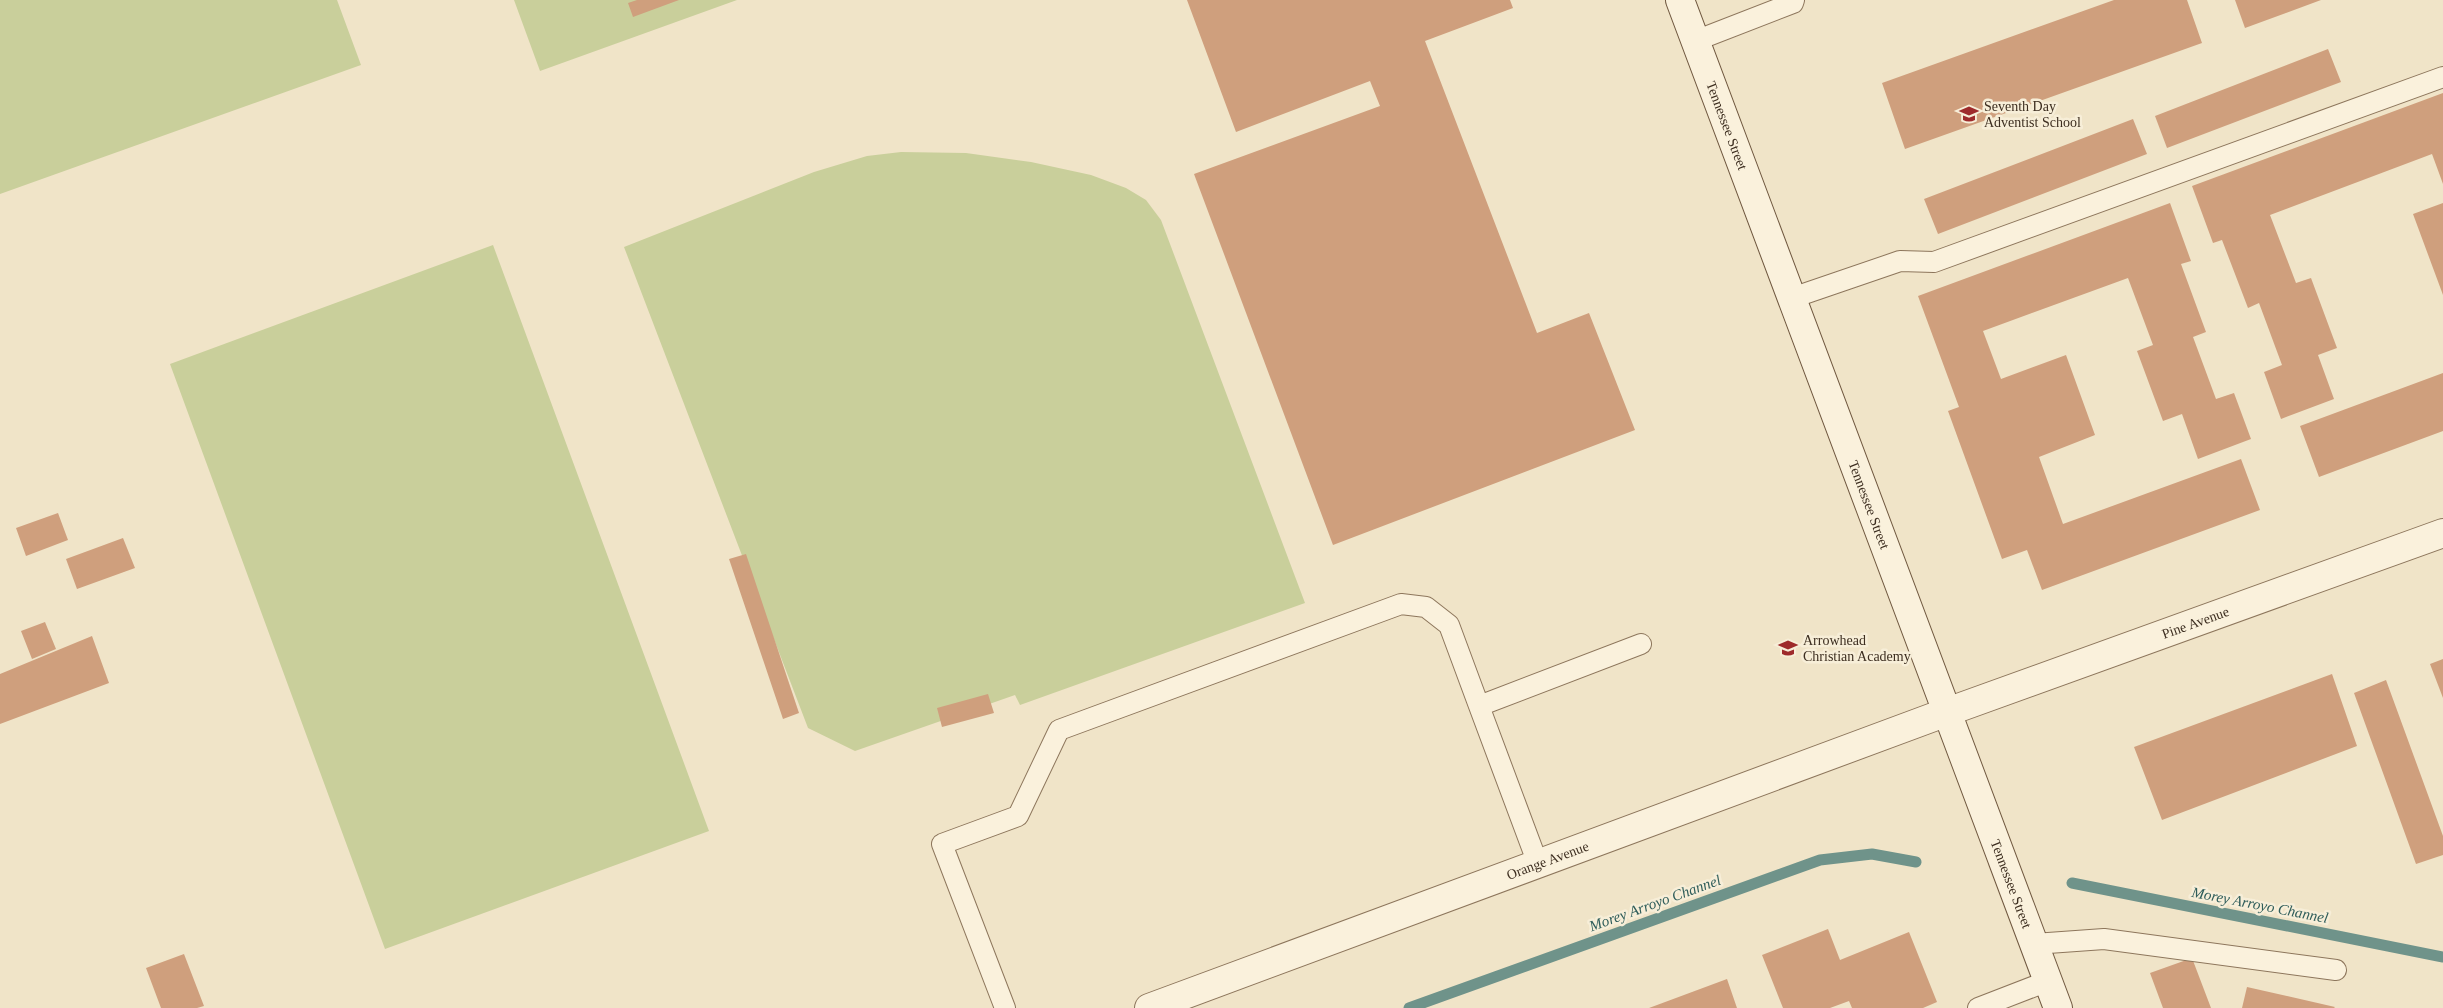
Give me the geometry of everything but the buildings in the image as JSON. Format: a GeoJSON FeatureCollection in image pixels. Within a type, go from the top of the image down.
{"type":"FeatureCollection","features":[{"type":"Feature","properties":{"kind":"street","name":"Tennessee Street"},"geometry":{"type":"LineString","coordinates":[[1680,0],[2058,1008]]}},
{"type":"Feature","properties":{"kind":"street","name":"Pine Avenue"},"geometry":{"type":"LineString","coordinates":[[1947,712],[2443,533]]}},
{"type":"Feature","properties":{"kind":"street","name":"Orange Avenue"},"geometry":{"type":"LineString","coordinates":[[1154,1007],[1947,712]]}},
{"type":"Feature","properties":{"kind":"lane"},"geometry":{"type":"LineString","coordinates":[[1695,41],[1796,1]]}},
{"type":"Feature","properties":{"kind":"lane"},"geometry":{"type":"LineString","coordinates":[[1792,298],[1900,261],[1934,262],[2443,77]]}},
{"type":"Feature","properties":{"kind":"lane"},"geometry":{"type":"LineString","coordinates":[[1005,1008],[942,844],[1018,816],[1059,730],[1402,604],[1426,607],[1450,625],[1538,864]]}},
{"type":"Feature","properties":{"kind":"lane"},"geometry":{"type":"LineString","coordinates":[[1479,706],[1641,644]]}},
{"type":"Feature","properties":{"kind":"lane"},"geometry":{"type":"LineString","coordinates":[[2034,944],[2104,939],[2336,970]]}},
{"type":"Feature","properties":{"kind":"lane"},"geometry":{"type":"LineString","coordinates":[[1978,1008],[2048,980]]}},
{"type":"Feature","properties":{"kind":"green space"},"geometry":{"type":"Polygon","coordinates":[[[0,0],[337,0],[361,65],[0,194],[0,0]]]}},
{"type":"Feature","properties":{"kind":"green space"},"geometry":{"type":"Polygon","coordinates":[[[514,0],[737,0],[540,71],[514,0]]]}},
{"type":"Feature","properties":{"kind":"green space"},"geometry":{"type":"Polygon","coordinates":[[[901,152],[966,153],[1031,162],[1091,175],[1126,188],[1146,200],[1161,220],[1305,603],[1020,705],[1015,695],[855,751],[808,728],[624,247],[814,172],[867,156],[901,152]]]}},
{"type":"Feature","properties":{"kind":"green space"},"geometry":{"type":"Polygon","coordinates":[[[493,245],[709,831],[385,949],[170,364],[493,245]]]}},
{"type":"Feature","properties":{"kind":"waterway","name":"Morey Arroyo Channel"},"geometry":{"type":"LineString","coordinates":[[1409,1008],[1820,860],[1872,854],[1916,862]]}},
{"type":"Feature","properties":{"kind":"waterway","name":"Morey Arroyo Channel"},"geometry":{"type":"LineString","coordinates":[[2072,883],[2443,957]]}},
{"type":"Feature","properties":{"kind":"place","name":"Seventh Day Adventist School"},"geometry":{"type":"Point","coordinates":[1969,114]}},
{"type":"Feature","properties":{"kind":"place","name":"Arrowhead Christian Academy"},"geometry":{"type":"Point","coordinates":[1788,648]}}]}
